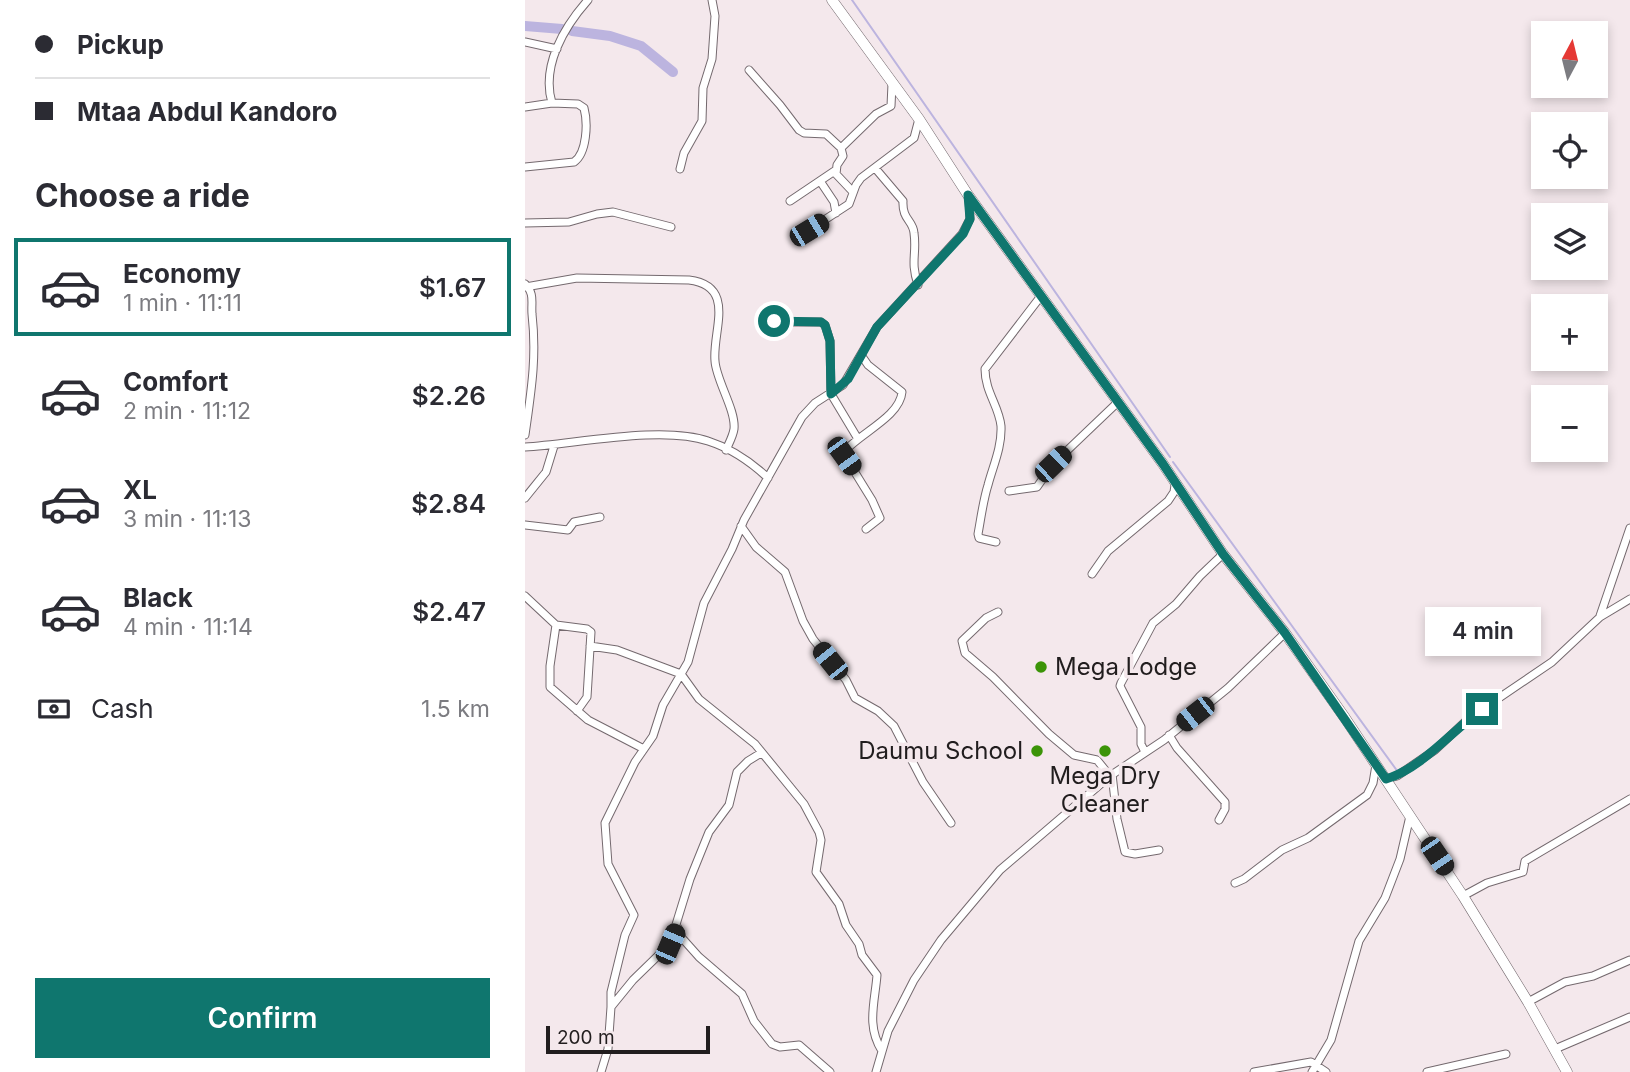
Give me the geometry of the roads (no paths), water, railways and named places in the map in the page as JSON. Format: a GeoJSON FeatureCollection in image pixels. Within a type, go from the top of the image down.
{"type":"FeatureCollection","features":[{"type":"Feature","properties":{"kind":"main road"},"geometry":{"type":"LineString","coordinates":[[832,0],[919,119],[968,195],[1163,464],[1223,554],[1285,633],[1386,779],[1463,896],[1567,1072]]}},
{"type":"Feature","properties":{"kind":"street"},"geometry":{"type":"LineString","coordinates":[[552,103],[550,63],[577,13],[588,0]]}},
{"type":"Feature","properties":{"kind":"street"},"geometry":{"type":"LineString","coordinates":[[680,169],[684,153],[702,121],[703,88],[712,59],[715,16],[712,0]]}},
{"type":"Feature","properties":{"kind":"street"},"geometry":{"type":"LineString","coordinates":[[525,42],[557,49]]}},
{"type":"Feature","properties":{"kind":"street"},"geometry":{"type":"LineString","coordinates":[[749,70],[799,130],[804,133],[826,134],[841,148],[843,156],[835,170],[789,201]]}},
{"type":"Feature","properties":{"kind":"street"},"geometry":{"type":"LineString","coordinates":[[841,148],[876,114],[891,106],[892,83]]}},
{"type":"Feature","properties":{"kind":"street"},"geometry":{"type":"LineString","coordinates":[[525,107],[552,103],[581,104],[585,108],[586,126],[582,154],[574,162],[525,167]]}},
{"type":"Feature","properties":{"kind":"street"},"geometry":{"type":"LineString","coordinates":[[809,230],[849,204],[861,178],[914,138],[919,119]]}},
{"type":"Feature","properties":{"kind":"street"},"geometry":{"type":"LineString","coordinates":[[875,168],[903,201],[902,211],[914,233],[912,265],[918,285]]}},
{"type":"Feature","properties":{"kind":"street"},"geometry":{"type":"LineString","coordinates":[[835,170],[853,192]]}},
{"type":"Feature","properties":{"kind":"street"},"geometry":{"type":"LineString","coordinates":[[820,181],[834,202],[836,213]]}},
{"type":"Feature","properties":{"kind":"street"},"geometry":{"type":"LineString","coordinates":[[601,1072],[607,1049],[611,992],[623,942],[634,915],[608,864],[604,829],[606,819],[653,736],[663,705],[688,662],[704,603],[772,469],[807,409],[848,379],[877,327],[963,234],[970,219],[968,195]]}},
{"type":"Feature","properties":{"kind":"street"},"geometry":{"type":"LineString","coordinates":[[525,223],[569,222],[613,212],[671,227]]}},
{"type":"Feature","properties":{"kind":"street"},"geometry":{"type":"LineString","coordinates":[[525,435],[532,390],[535,336],[533,295],[526,285],[577,278],[689,280],[704,283],[711,288],[720,313],[715,361],[734,428],[726,450]]}},
{"type":"Feature","properties":{"kind":"street"},"geometry":{"type":"LineString","coordinates":[[996,542],[979,538],[978,534],[987,487],[997,458],[1001,429],[988,393],[985,369],[1041,296]]}},
{"type":"Feature","properties":{"kind":"street"},"geometry":{"type":"LineString","coordinates":[[774,321],[821,322],[825,325],[830,341],[831,394],[858,439]]}},
{"type":"Feature","properties":{"kind":"street"},"geometry":{"type":"LineString","coordinates":[[861,355],[868,365],[902,393],[894,409],[845,450],[844,456],[859,477],[880,518],[866,529]]}},
{"type":"Feature","properties":{"kind":"street"},"geometry":{"type":"LineString","coordinates":[[525,383],[532,390]]}},
{"type":"Feature","properties":{"kind":"street"},"geometry":{"type":"LineString","coordinates":[[1009,491],[1037,487],[1053,464],[1118,402]]}},
{"type":"Feature","properties":{"kind":"street"},"geometry":{"type":"LineString","coordinates":[[525,447],[664,435],[708,441],[756,467],[768,478]]}},
{"type":"Feature","properties":{"kind":"street"},"geometry":{"type":"LineString","coordinates":[[525,498],[546,472],[554,446]]}},
{"type":"Feature","properties":{"kind":"street"},"geometry":{"type":"LineString","coordinates":[[756,467],[772,469]]}},
{"type":"Feature","properties":{"kind":"street"},"geometry":{"type":"LineString","coordinates":[[1092,574],[1108,551],[1168,501],[1175,485]]}},
{"type":"Feature","properties":{"kind":"street"},"geometry":{"type":"LineString","coordinates":[[525,525],[568,530],[574,522],[600,517]]}},
{"type":"Feature","properties":{"kind":"street"},"geometry":{"type":"LineString","coordinates":[[741,526],[756,547],[785,572],[803,621],[813,639],[846,680],[855,698],[878,711],[894,726],[923,782],[951,823]]}},
{"type":"Feature","properties":{"kind":"street"},"geometry":{"type":"LineString","coordinates":[[1600,617],[1630,527]]}},
{"type":"Feature","properties":{"kind":"street"},"geometry":{"type":"LineString","coordinates":[[1145,752],[1141,744],[1141,727],[1120,686],[1121,682],[1153,623],[1176,604],[1223,554]]}},
{"type":"Feature","properties":{"kind":"street"},"geometry":{"type":"LineString","coordinates":[[525,596],[556,625],[589,630],[587,697],[577,711]]}},
{"type":"Feature","properties":{"kind":"street"},"geometry":{"type":"LineString","coordinates":[[1386,779],[1397,776],[1435,750],[1468,719],[1552,662],[1600,617],[1630,598]]}},
{"type":"Feature","properties":{"kind":"street"},"geometry":{"type":"LineString","coordinates":[[998,612],[986,618],[962,642],[965,653],[1074,755],[1097,760],[1111,775],[1125,852],[1135,854],[1159,850]]}},
{"type":"Feature","properties":{"kind":"street"},"geometry":{"type":"LineString","coordinates":[[556,625],[550,687],[577,711],[644,749]]}},
{"type":"Feature","properties":{"kind":"street"},"geometry":{"type":"LineString","coordinates":[[876,1072],[888,1031],[914,980],[941,940],[1008,863],[1111,775],[1169,735],[1228,688],[1285,633]]}},
{"type":"Feature","properties":{"kind":"street"},"geometry":{"type":"LineString","coordinates":[[590,646],[617,650],[681,674],[698,699],[749,738],[804,804],[820,832],[816,872],[839,904],[846,925],[859,944],[862,955],[877,975],[873,1031],[882,1051]]}},
{"type":"Feature","properties":{"kind":"street"},"geometry":{"type":"LineString","coordinates":[[1169,735],[1224,802],[1225,809],[1219,820]]}},
{"type":"Feature","properties":{"kind":"street"},"geometry":{"type":"LineString","coordinates":[[611,1007],[670,944],[690,879],[709,832],[729,805],[737,772],[761,753]]}},
{"type":"Feature","properties":{"kind":"street"},"geometry":{"type":"LineString","coordinates":[[1235,883],[1282,850],[1308,838],[1367,795],[1373,783],[1376,765]]}},
{"type":"Feature","properties":{"kind":"street"},"geometry":{"type":"LineString","coordinates":[[1463,896],[1487,883],[1523,872],[1527,860],[1630,799]]}},
{"type":"Feature","properties":{"kind":"street"},"geometry":{"type":"LineString","coordinates":[[1314,1068],[1331,1040],[1359,941],[1385,898],[1400,859],[1410,816]]}},
{"type":"Feature","properties":{"kind":"street"},"geometry":{"type":"LineString","coordinates":[[678,924],[680,936],[690,948],[742,994],[754,1021],[772,1044],[780,1047],[799,1045],[830,1072]]}},
{"type":"Feature","properties":{"kind":"street"},"geometry":{"type":"LineString","coordinates":[[1528,1002],[1565,982],[1593,976],[1630,960]]}},
{"type":"Feature","properties":{"kind":"street"},"geometry":{"type":"LineString","coordinates":[[1555,1049],[1630,1017]]}},
{"type":"Feature","properties":{"kind":"street"},"geometry":{"type":"LineString","coordinates":[[1427,1072],[1506,1054]]}},
{"type":"Feature","properties":{"kind":"street"},"geometry":{"type":"LineString","coordinates":[[1254,1072],[1309,1062],[1314,1068],[1326,1072]]}},
{"type":"Feature","properties":{"kind":"waterway"},"geometry":{"type":"LineString","coordinates":[[852,0],[1170,457]]}},
{"type":"Feature","properties":{"kind":"waterway"},"geometry":{"type":"LineString","coordinates":[[525,26],[562,29]]}},
{"type":"Feature","properties":{"kind":"waterway"},"geometry":{"type":"LineString","coordinates":[[572,31],[610,36],[641,46],[673,72]]}},
{"type":"Feature","properties":{"kind":"waterway"},"geometry":{"type":"LineString","coordinates":[[1173,462],[1398,772]]}},
{"type":"Feature","properties":{"kind":"place","name":"Mega Lodge"},"geometry":{"type":"Point","coordinates":[1041,667]}},
{"type":"Feature","properties":{"kind":"place","name":"Daumu School"},"geometry":{"type":"Point","coordinates":[1037,751]}},
{"type":"Feature","properties":{"kind":"place","name":"Mega Dry Cleaner"},"geometry":{"type":"Point","coordinates":[1105,751]}}]}
